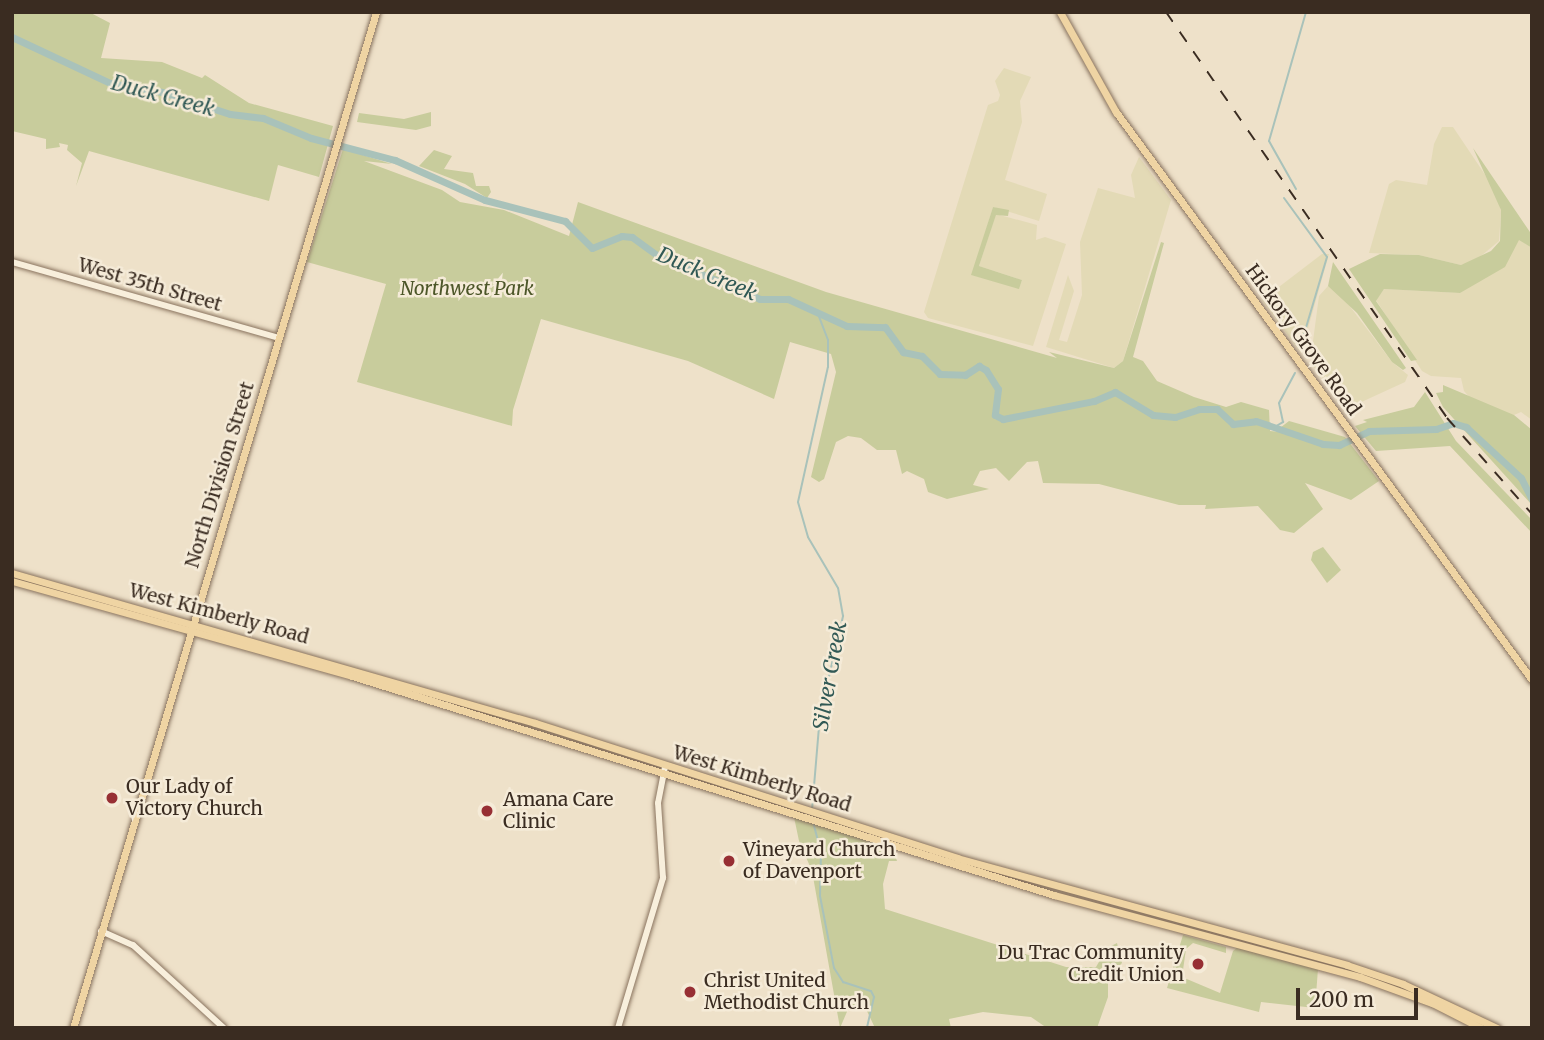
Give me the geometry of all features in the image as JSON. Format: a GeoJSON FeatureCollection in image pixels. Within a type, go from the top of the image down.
{"type":"FeatureCollection","features":[{"type":"Feature","properties":{"kind":"main road","name":"North Division Street"},"geometry":{"type":"LineString","coordinates":[[73,1028],[376,12]]}},
{"type":"Feature","properties":{"kind":"main road","name":"Hickory Grove Road"},"geometry":{"type":"LineString","coordinates":[[1060,12],[1116,112],[1532,680]]}},
{"type":"Feature","properties":{"kind":"main road","name":"West Kimberly Road"},"geometry":{"type":"LineString","coordinates":[[12,573],[192,627]]}},
{"type":"Feature","properties":{"kind":"main road","name":"West Kimberly Road"},"geometry":{"type":"LineString","coordinates":[[12,581],[429,691],[821,818],[1329,964],[1463,1009],[1497,1028]]}},
{"type":"Feature","properties":{"kind":"main road","name":"West Kimberly Road"},"geometry":{"type":"LineString","coordinates":[[1329,964],[1418,998],[1481,1028]]}},
{"type":"Feature","properties":{"kind":"main road"},"geometry":{"type":"LineString","coordinates":[[1418,998],[1425,995],[1463,1009]]}},
{"type":"Feature","properties":{"kind":"street","name":"West 35th Street"},"geometry":{"type":"LineString","coordinates":[[12,262],[278,338]]}},
{"type":"Feature","properties":{"kind":"street"},"geometry":{"type":"LineString","coordinates":[[618,1028],[663,877],[658,803],[664,769]]}},
{"type":"Feature","properties":{"kind":"street"},"geometry":{"type":"LineString","coordinates":[[101,931],[144,954],[224,1028]]}},
{"type":"Feature","properties":{"kind":"shaded area"},"geometry":{"type":"Polygon","coordinates":[[[1004,68],[1031,77],[1020,101],[1022,122],[1005,180],[1047,194],[1039,221],[993,207],[972,275],[1019,288],[1022,280],[979,266],[996,214],[1037,225],[1036,240],[1045,237],[1066,244],[1033,346],[928,318],[924,312],[988,105],[998,101],[1000,95],[995,81],[1004,68]]]}},
{"type":"Feature","properties":{"kind":"shaded area"},"geometry":{"type":"Polygon","coordinates":[[[1442,127],[1453,127],[1494,188],[1501,210],[1499,241],[1475,261],[1461,265],[1419,255],[1369,253],[1389,184],[1396,180],[1427,185],[1434,144],[1442,127]]]}},
{"type":"Feature","properties":{"kind":"shaded area"},"geometry":{"type":"Polygon","coordinates":[[[1139,157],[1171,200],[1123,361],[1114,368],[1046,347],[1068,275],[1074,291],[1059,340],[1067,342],[1082,295],[1080,242],[1098,188],[1135,198],[1131,175],[1139,157]]]}},
{"type":"Feature","properties":{"kind":"shaded area"},"geometry":{"type":"Polygon","coordinates":[[[1519,239],[1532,248],[1532,420],[1521,412],[1514,415],[1481,410],[1464,391],[1461,378],[1431,376],[1422,371],[1376,300],[1384,289],[1460,293],[1519,239]]]}},
{"type":"Feature","properties":{"kind":"shaded area"},"geometry":{"type":"Polygon","coordinates":[[[1322,254],[1329,254],[1301,353],[1262,300],[1322,254]]]}},
{"type":"Feature","properties":{"kind":"shaded area"},"geometry":{"type":"Polygon","coordinates":[[[1328,286],[1336,288],[1392,362],[1408,375],[1405,382],[1355,405],[1339,399],[1313,366],[1311,356],[1319,296],[1328,286]]]}},
{"type":"Feature","properties":{"kind":"green space"},"geometry":{"type":"Polygon","coordinates":[[[12,12],[89,12],[110,23],[101,58],[162,62],[202,78],[205,75],[249,103],[333,126],[319,177],[278,165],[269,201],[89,151],[76,186],[82,163],[67,150],[68,145],[59,143],[60,147],[46,149],[46,139],[12,131],[12,12]]]}},
{"type":"Feature","properties":{"kind":"green space"},"geometry":{"type":"Polygon","coordinates":[[[431,112],[431,126],[416,130],[357,122],[359,113],[404,119],[431,112]]]}},
{"type":"Feature","properties":{"kind":"green space"},"geometry":{"type":"Polygon","coordinates":[[[1473,148],[1532,235],[1532,248],[1519,240],[1505,267],[1460,293],[1384,289],[1376,301],[1417,360],[1411,361],[1349,269],[1380,254],[1419,255],[1461,265],[1491,251],[1500,241],[1501,210],[1473,148]]]}},
{"type":"Feature","properties":{"kind":"green space","name":"Northwest Park"},"geometry":{"type":"Polygon","coordinates":[[[343,149],[392,164],[364,161],[442,190],[460,202],[504,210],[569,236],[578,202],[826,292],[1057,358],[1049,352],[1114,368],[1123,361],[1161,242],[1164,243],[1133,357],[1143,361],[1157,381],[1194,397],[1226,407],[1241,402],[1269,410],[1270,431],[1300,434],[1276,431],[1289,421],[1345,437],[1379,481],[1351,500],[1305,483],[1323,509],[1294,533],[1280,530],[1258,506],[1205,509],[1206,505],[1179,505],[1099,484],[1043,483],[1038,461],[1027,462],[1009,481],[996,468],[980,471],[973,485],[989,489],[947,499],[928,492],[924,479],[907,471],[902,474],[896,450],[877,450],[861,438],[848,436],[836,442],[824,479],[819,482],[811,477],[836,372],[831,354],[790,342],[774,399],[688,361],[541,319],[513,410],[512,426],[357,382],[386,284],[307,262],[343,149]]]}},
{"type":"Feature","properties":{"kind":"green space"},"geometry":{"type":"Polygon","coordinates":[[[434,150],[452,156],[444,169],[473,173],[476,186],[489,186],[491,192],[487,198],[465,184],[419,166],[434,150]]]}},
{"type":"Feature","properties":{"kind":"green space"},"geometry":{"type":"Polygon","coordinates":[[[993,207],[1009,210],[1008,216],[996,215],[979,266],[1022,280],[1019,289],[971,275],[993,207]]]}},
{"type":"Feature","properties":{"kind":"green space"},"geometry":{"type":"Polygon","coordinates":[[[1333,262],[1406,368],[1403,370],[1392,362],[1357,313],[1328,286],[1333,262]]]}},
{"type":"Feature","properties":{"kind":"green space"},"geometry":{"type":"Polygon","coordinates":[[[1443,385],[1514,415],[1532,430],[1532,505],[1443,407],[1436,393],[1443,392],[1443,385]]]}},
{"type":"Feature","properties":{"kind":"green space"},"geometry":{"type":"Polygon","coordinates":[[[1425,392],[1456,441],[1532,520],[1532,533],[1450,446],[1376,451],[1355,426],[1367,422],[1363,420],[1414,407],[1425,392]]]}},
{"type":"Feature","properties":{"kind":"green space"},"geometry":{"type":"Polygon","coordinates":[[[1323,547],[1341,570],[1327,583],[1311,560],[1313,552],[1323,547]]]}},
{"type":"Feature","properties":{"kind":"green space"},"geometry":{"type":"Polygon","coordinates":[[[794,817],[893,849],[897,861],[889,861],[883,884],[885,909],[1066,967],[1096,967],[1107,948],[1117,943],[1122,963],[1108,977],[1108,997],[1097,1028],[1047,1028],[1031,1017],[983,1012],[949,1019],[951,1028],[875,1028],[866,1009],[849,1007],[840,1028],[812,871],[799,841],[794,817]]]}},
{"type":"Feature","properties":{"kind":"green space"},"geometry":{"type":"Polygon","coordinates":[[[1183,935],[1226,947],[1226,953],[1193,943],[1186,949],[1182,977],[1220,993],[1233,951],[1238,947],[1318,969],[1315,1008],[1261,1002],[1259,1012],[1167,988],[1183,935]]]}},
{"type":"Feature","properties":{"kind":"waterway"},"geometry":{"type":"LineString","coordinates":[[1296,189],[1269,141],[1306,12]]}},
{"type":"Feature","properties":{"kind":"waterway","name":"Duck Creek"},"geometry":{"type":"LineString","coordinates":[[12,37],[110,83],[162,92],[230,114],[263,118],[311,138],[395,160],[485,200],[565,221],[592,248],[622,236],[632,237],[657,255],[760,299],[788,299],[847,326],[885,327],[903,352],[922,356],[940,374],[965,375],[979,366],[986,370],[998,389],[995,415],[1003,419],[1094,401],[1115,392],[1153,415],[1175,417],[1199,409],[1217,409],[1233,424],[1256,421],[1323,444],[1339,445],[1369,431],[1436,429],[1453,423],[1466,427],[1521,478],[1532,500]]}},
{"type":"Feature","properties":{"kind":"waterway"},"geometry":{"type":"LineString","coordinates":[[1284,198],[1327,257],[1304,334],[1307,347]]}},
{"type":"Feature","properties":{"kind":"waterway","name":"Silver Creek"},"geometry":{"type":"LineString","coordinates":[[812,810],[820,715],[843,616],[838,588],[808,537],[798,502],[828,367],[828,340],[817,311]]}},
{"type":"Feature","properties":{"kind":"waterway"},"geometry":{"type":"LineString","coordinates":[[1273,428],[1283,422],[1279,403],[1295,373]]}},
{"type":"Feature","properties":{"kind":"waterway","name":"Silver Creek"},"geometry":{"type":"LineString","coordinates":[[813,822],[821,852],[820,896],[834,968],[843,982],[871,991],[874,997],[867,1028]]}},
{"type":"Feature","properties":{"kind":"railway"},"geometry":{"type":"LineString","coordinates":[[1166,12],[1447,418],[1532,514]]}},
{"type":"Feature","properties":{"kind":"place","name":"Our Lady of Victory Church"},"geometry":{"type":"Point","coordinates":[112,798]}},
{"type":"Feature","properties":{"kind":"place","name":"Amana Care Clinic"},"geometry":{"type":"Point","coordinates":[487,811]}},
{"type":"Feature","properties":{"kind":"place","name":"Vineyard Church of Davenport"},"geometry":{"type":"Point","coordinates":[729,861]}},
{"type":"Feature","properties":{"kind":"place","name":"Du Trac Community Credit Union"},"geometry":{"type":"Point","coordinates":[1198,964]}},
{"type":"Feature","properties":{"kind":"place","name":"Christ United Methodist Church"},"geometry":{"type":"Point","coordinates":[690,992]}}]}
